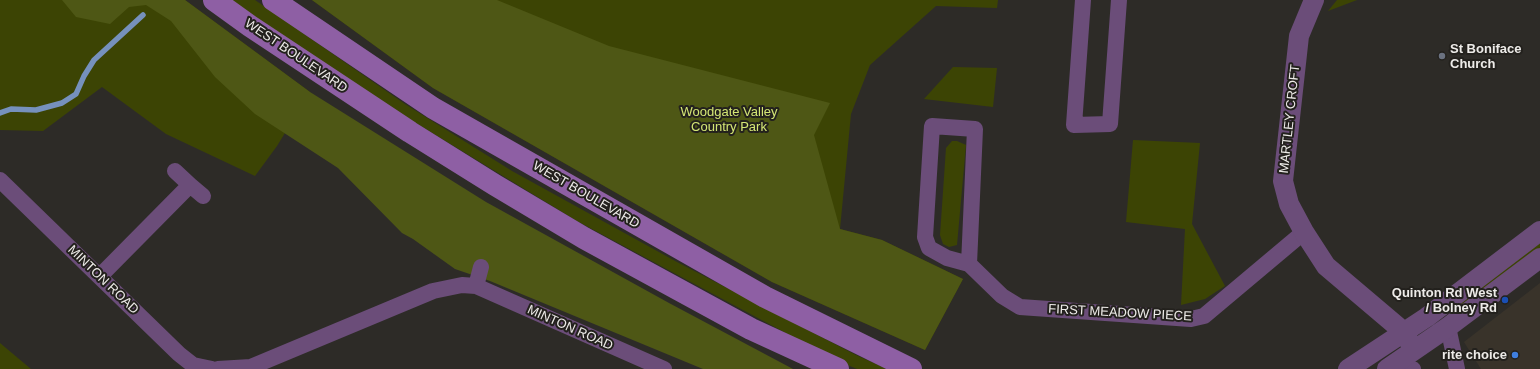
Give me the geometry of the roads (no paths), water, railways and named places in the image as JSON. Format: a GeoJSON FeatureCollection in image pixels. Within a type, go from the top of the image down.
{"type":"FeatureCollection","features":[{"type":"Feature","properties":{"kind":"main road","name":"WEST BOULEVARD"},"geometry":{"type":"LineString","coordinates":[[214,0],[250,26],[410,132],[577,234],[751,329],[838,369]]}},
{"type":"Feature","properties":{"kind":"main road","name":"WEST BOULEVARD"},"geometry":{"type":"LineString","coordinates":[[273,0],[433,108],[765,297],[911,369]]}},
{"type":"Feature","properties":{"kind":"street"},"geometry":{"type":"LineString","coordinates":[[1083,0],[1074,125],[1110,124],[1119,0]]}},
{"type":"Feature","properties":{"kind":"street","name":"MARTLEY CROFT"},"geometry":{"type":"LineString","coordinates":[[1313,2],[1299,36],[1283,181],[1289,204],[1304,232],[1326,266],[1403,333],[1415,349]]}},
{"type":"Feature","properties":{"kind":"street","name":"FIRST MEADOW PIECE"},"geometry":{"type":"LineString","coordinates":[[969,264],[975,129],[932,126],[925,237],[928,248],[947,258],[969,264],[1002,296],[1020,307],[1191,319],[1204,316],[1304,232]]}},
{"type":"Feature","properties":{"kind":"street"},"geometry":{"type":"LineString","coordinates":[[175,171],[203,196]]}},
{"type":"Feature","properties":{"kind":"street","name":"MINTON ROAD"},"geometry":{"type":"LineString","coordinates":[[0,180],[193,366],[212,369]]}},
{"type":"Feature","properties":{"kind":"street"},"geometry":{"type":"LineString","coordinates":[[100,276],[190,185]]}},
{"type":"Feature","properties":{"kind":"street"},"geometry":{"type":"LineString","coordinates":[[1348,369],[1427,317],[1540,230]]}},
{"type":"Feature","properties":{"kind":"street"},"geometry":{"type":"LineString","coordinates":[[1390,367],[1540,258]]}},
{"type":"Feature","properties":{"kind":"street"},"geometry":{"type":"LineString","coordinates":[[476,286],[481,267]]}},
{"type":"Feature","properties":{"kind":"street","name":"MINTON ROAD"},"geometry":{"type":"LineString","coordinates":[[218,369],[251,367],[433,291],[462,285],[476,286],[659,368]]}},
{"type":"Feature","properties":{"kind":"street"},"geometry":{"type":"LineString","coordinates":[[1448,326],[1457,369]]}},
{"type":"Feature","properties":{"kind":"street"},"geometry":{"type":"LineString","coordinates":[[1390,367],[1413,369]]}},
{"type":"Feature","properties":{"kind":"waterway"},"geometry":{"type":"LineString","coordinates":[[0,113],[11,109],[36,110],[62,103],[76,94],[84,76],[94,60],[143,15]]}},
{"type":"Feature","properties":{"kind":"place","name":"St Boniface Church"},"geometry":{"type":"Point","coordinates":[1442,56]}},
{"type":"Feature","properties":{"kind":"place","name":"Quinton Rd West / Bolney Rd"},"geometry":{"type":"Point","coordinates":[1505,300]}},
{"type":"Feature","properties":{"kind":"place","name":"rite choice"},"geometry":{"type":"Point","coordinates":[1515,355]}},
{"type":"Feature","properties":{"kind":"park label","name":"Woodgate Valley Country Park"},"geometry":{"type":"Point","coordinates":[729,120]}}]}
